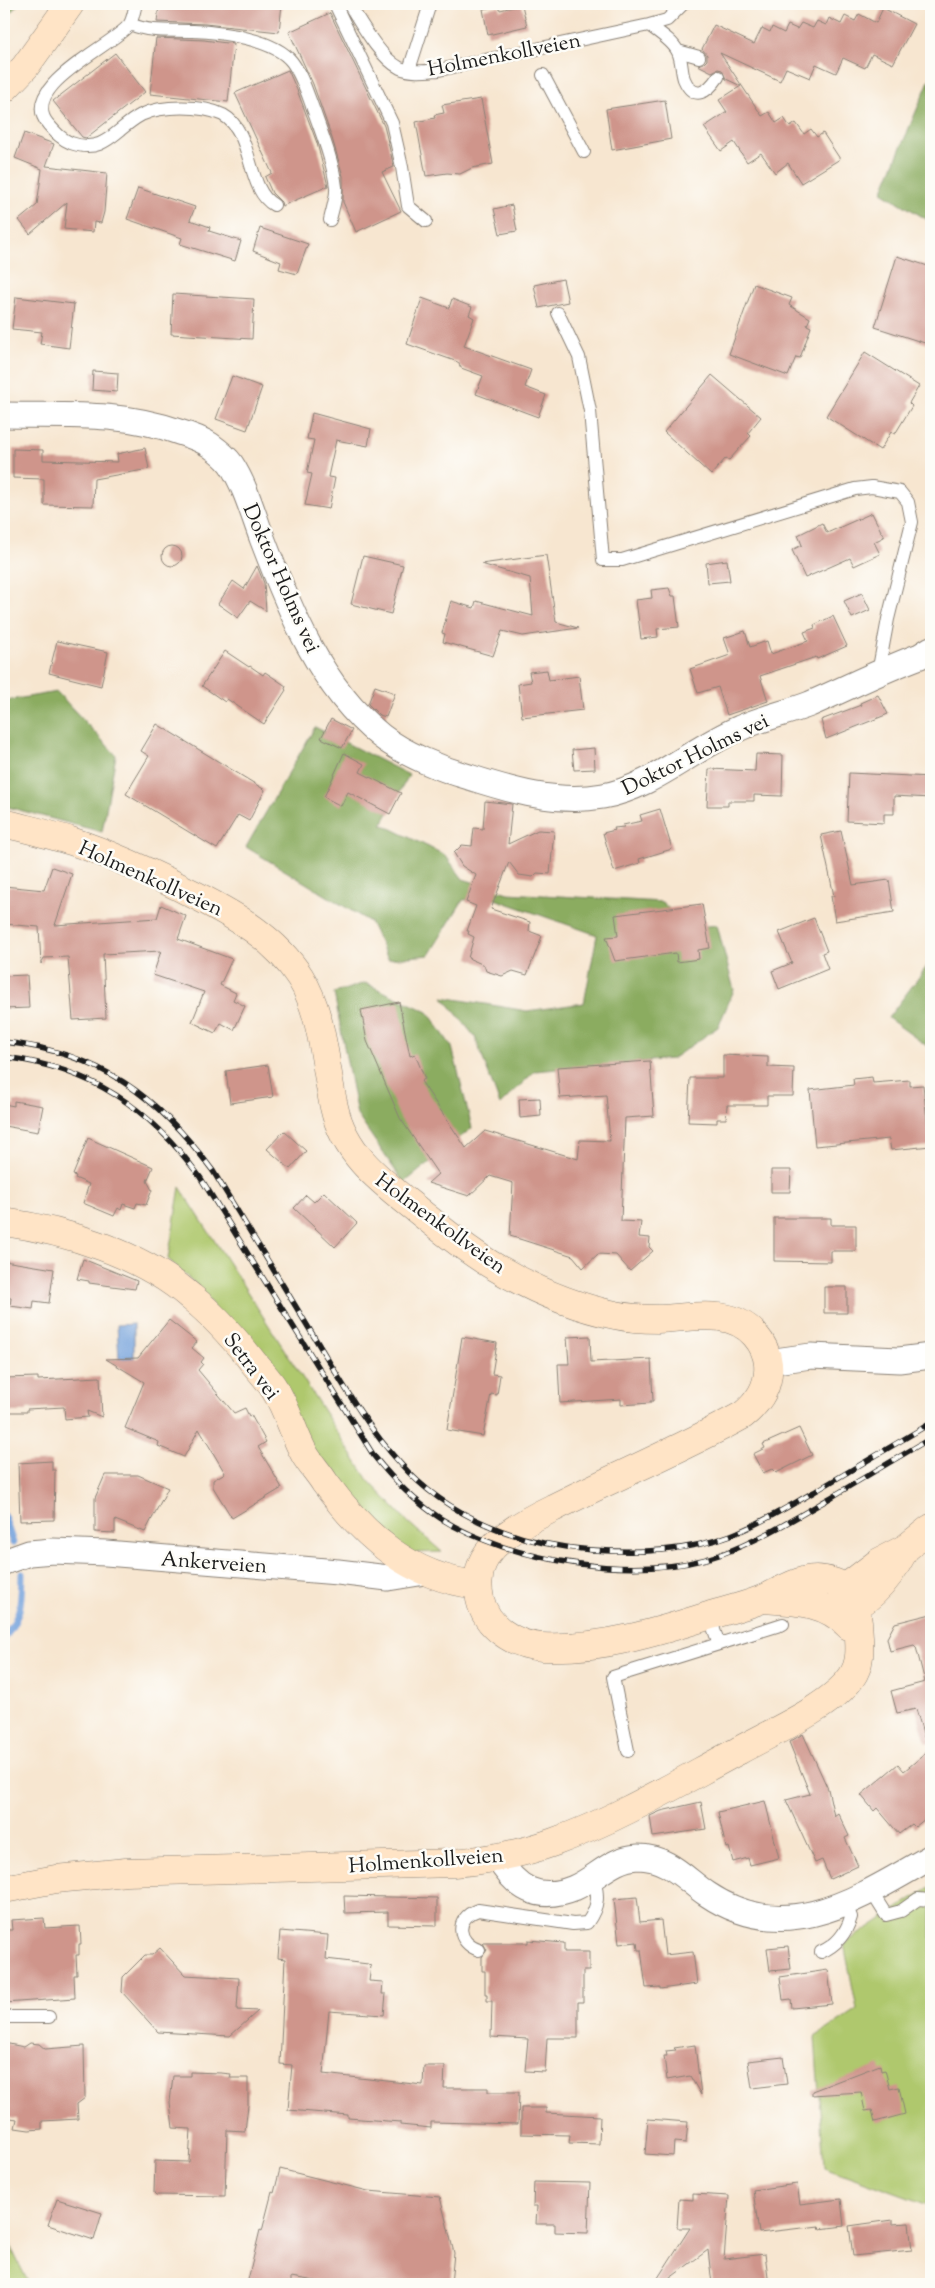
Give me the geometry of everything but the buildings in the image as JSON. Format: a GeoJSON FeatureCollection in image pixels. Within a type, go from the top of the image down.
{"type":"FeatureCollection","features":[{"type":"Feature","properties":{"kind":"main road"},"geometry":{"type":"LineString","coordinates":[[4,89],[30,60],[70,4]]}},
{"type":"Feature","properties":{"kind":"main road","name":"Holmenkollveien"},"geometry":{"type":"LineString","coordinates":[[4,823],[74,842],[154,874],[232,914],[258,932],[282,954],[301,979],[308,993],[321,1037],[338,1124],[351,1148],[376,1177],[446,1233],[490,1264],[538,1290],[578,1305],[616,1315],[658,1319],[709,1316],[731,1320],[752,1332],[763,1347],[768,1362]]}},
{"type":"Feature","properties":{"kind":"main road","name":"Setra vei"},"geometry":{"type":"LineString","coordinates":[[4,1222],[48,1229],[116,1251],[147,1267],[191,1296],[233,1338],[275,1390],[305,1455],[346,1512],[382,1547],[425,1572],[453,1582],[477,1585]]}},
{"type":"Feature","properties":{"kind":"main road"},"geometry":{"type":"LineString","coordinates":[[768,1362],[767,1380],[762,1396],[743,1415],[551,1508],[513,1530],[489,1552],[481,1566],[477,1585],[481,1606],[496,1628],[518,1641],[540,1647],[591,1644],[660,1631],[762,1599],[801,1602],[828,1609],[846,1603],[891,1575],[906,1548],[931,1528]]}},
{"type":"Feature","properties":{"kind":"main road","name":"Holmenkollveien"},"geometry":{"type":"LineString","coordinates":[[4,1889],[56,1879],[126,1872],[454,1863],[498,1858],[551,1844],[596,1825],[657,1794],[808,1712],[840,1690],[853,1675],[859,1657],[858,1636],[846,1603]]}},
{"type":"Feature","properties":{"kind":"street","name":"Doktor Holms vei"},"geometry":{"type":"LineString","coordinates":[[4,415],[82,414],[120,417],[169,428],[208,443],[230,463],[241,484],[278,579],[299,626],[319,662],[342,696],[361,718],[384,738],[456,774],[536,796],[571,799],[629,790],[708,744],[740,728],[807,705],[920,656],[931,649]]}},
{"type":"Feature","properties":{"kind":"street"},"geometry":{"type":"LineString","coordinates":[[768,1362],[811,1356],[898,1360],[931,1356]]}},
{"type":"Feature","properties":{"kind":"street","name":"Ankerveien"},"geometry":{"type":"LineString","coordinates":[[4,1562],[29,1553],[53,1551],[338,1572],[388,1578],[425,1572]]}},
{"type":"Feature","properties":{"kind":"street"},"geometry":{"type":"LineString","coordinates":[[498,1858],[507,1874],[516,1883],[526,1889],[544,1893],[574,1888],[615,1862],[626,1859],[652,1858],[670,1865],[706,1893],[728,1907],[744,1913],[777,1918],[799,1917],[819,1913],[846,1904],[931,1857]]}},
{"type":"Feature","properties":{"kind":"lane"},"geometry":{"type":"LineString","coordinates":[[136,4],[130,24],[73,66],[49,89],[44,97],[45,120],[59,137],[89,147],[102,144],[141,115],[161,109],[195,109],[221,114],[231,121],[240,132],[258,182],[268,201],[274,205]]}},
{"type":"Feature","properties":{"kind":"lane"},"geometry":{"type":"LineString","coordinates":[[335,4],[392,123],[408,206],[426,221]]}},
{"type":"Feature","properties":{"kind":"lane","name":"Holmenkollveien"},"geometry":{"type":"LineString","coordinates":[[349,4],[368,33],[390,61],[402,69],[408,70],[439,70],[649,25],[667,20],[682,4]]}},
{"type":"Feature","properties":{"kind":"lane"},"geometry":{"type":"LineString","coordinates":[[408,70],[430,4]]}},
{"type":"Feature","properties":{"kind":"lane"},"geometry":{"type":"LineString","coordinates":[[130,24],[150,30],[193,31],[238,37],[253,40],[283,52],[291,60],[304,85],[325,140],[336,188],[330,220]]}},
{"type":"Feature","properties":{"kind":"lane"},"geometry":{"type":"LineString","coordinates":[[649,25],[678,51],[699,57]]}},
{"type":"Feature","properties":{"kind":"lane"},"geometry":{"type":"LineString","coordinates":[[678,51],[684,79],[690,89],[699,93],[705,92],[718,77]]}},
{"type":"Feature","properties":{"kind":"lane"},"geometry":{"type":"LineString","coordinates":[[543,75],[584,152]]}},
{"type":"Feature","properties":{"kind":"lane"},"geometry":{"type":"LineString","coordinates":[[558,313],[579,357],[590,411],[603,560],[622,560],[641,555],[855,490],[872,487],[900,492],[908,502],[912,522],[888,619],[878,674]]}},
{"type":"Feature","properties":{"kind":"lane"},"geometry":{"type":"LineString","coordinates":[[712,1614],[714,1630],[719,1644]]}},
{"type":"Feature","properties":{"kind":"lane"},"geometry":{"type":"LineString","coordinates":[[628,1751],[613,1677],[783,1624]]}},
{"type":"Feature","properties":{"kind":"lane"},"geometry":{"type":"LineString","coordinates":[[479,1950],[471,1947],[464,1941],[460,1926],[464,1918],[478,1910],[573,1924],[587,1922],[595,1912],[598,1895],[594,1875]]}},
{"type":"Feature","properties":{"kind":"lane"},"geometry":{"type":"LineString","coordinates":[[871,1891],[886,1915],[901,1912],[918,1899],[931,1900]]}},
{"type":"Feature","properties":{"kind":"lane"},"geometry":{"type":"LineString","coordinates":[[820,1952],[831,1947],[845,1931],[851,1917],[846,1904]]}},
{"type":"Feature","properties":{"kind":"lane"},"geometry":{"type":"LineString","coordinates":[[4,2017],[49,2017]]}},
{"type":"Feature","properties":{"kind":"green space"},"geometry":{"type":"Polygon","coordinates":[[[4,4],[18,4],[4,21],[4,4]]]}},
{"type":"Feature","properties":{"kind":"green space"},"geometry":{"type":"Polygon","coordinates":[[[931,76],[931,222],[882,192],[931,76]]]}},
{"type":"Feature","properties":{"kind":"green space"},"geometry":{"type":"Polygon","coordinates":[[[57,692],[116,755],[102,832],[4,806],[4,701],[57,692]]]}},
{"type":"Feature","properties":{"kind":"green space"},"geometry":{"type":"Polygon","coordinates":[[[315,727],[409,775],[382,824],[445,855],[463,879],[508,893],[662,902],[689,928],[717,925],[734,990],[718,1027],[672,1059],[535,1071],[500,1105],[475,1037],[443,997],[527,1011],[584,1003],[597,935],[489,897],[463,900],[429,955],[388,959],[370,922],[246,847],[315,727]]]}},
{"type":"Feature","properties":{"kind":"green space"},"geometry":{"type":"Polygon","coordinates":[[[931,961],[931,1049],[888,1018],[931,961]]]}},
{"type":"Feature","properties":{"kind":"green space"},"geometry":{"type":"Polygon","coordinates":[[[365,983],[428,1012],[452,1047],[472,1128],[404,1183],[357,1115],[334,993],[365,983]]]}},
{"type":"Feature","properties":{"kind":"green space"},"geometry":{"type":"Polygon","coordinates":[[[180,1187],[368,1480],[409,1523],[442,1552],[408,1553],[351,1504],[201,1289],[168,1259],[180,1187]]]}},
{"type":"Feature","properties":{"kind":"green space"},"geometry":{"type":"Polygon","coordinates":[[[931,1886],[931,2206],[824,2167],[815,2037],[857,2009],[844,1944],[931,1886]]]}},
{"type":"Feature","properties":{"kind":"green space"},"geometry":{"type":"Polygon","coordinates":[[[4,2233],[29,2284],[4,2284],[4,2233]]]}},
{"type":"Feature","properties":{"kind":"water"},"geometry":{"type":"Polygon","coordinates":[[[134,1324],[134,1358],[119,1359],[117,1325],[134,1324]]]}},
{"type":"Feature","properties":{"kind":"waterway"},"geometry":{"type":"LineString","coordinates":[[4,1516],[13,1543]]}},
{"type":"Feature","properties":{"kind":"waterway"},"geometry":{"type":"LineString","coordinates":[[4,1639],[14,1622],[19,1608],[22,1574]]}},
{"type":"Feature","properties":{"kind":"railway"},"geometry":{"type":"LineString","coordinates":[[4,1042],[38,1047],[97,1067],[124,1082],[148,1100],[170,1121],[192,1144],[213,1171],[343,1385],[375,1433],[419,1482],[440,1499],[487,1525],[512,1535],[539,1542],[592,1550],[645,1551],[697,1545],[731,1535],[763,1521],[931,1423]]}},
{"type":"Feature","properties":{"kind":"railway"},"geometry":{"type":"LineString","coordinates":[[4,1057],[35,1062],[91,1081],[139,1111],[160,1130],[181,1152],[200,1177],[374,1456],[396,1482],[421,1505],[440,1518],[469,1533],[502,1546],[576,1564],[652,1567],[687,1563],[719,1555],[762,1536],[803,1514],[931,1438]]}}]}
